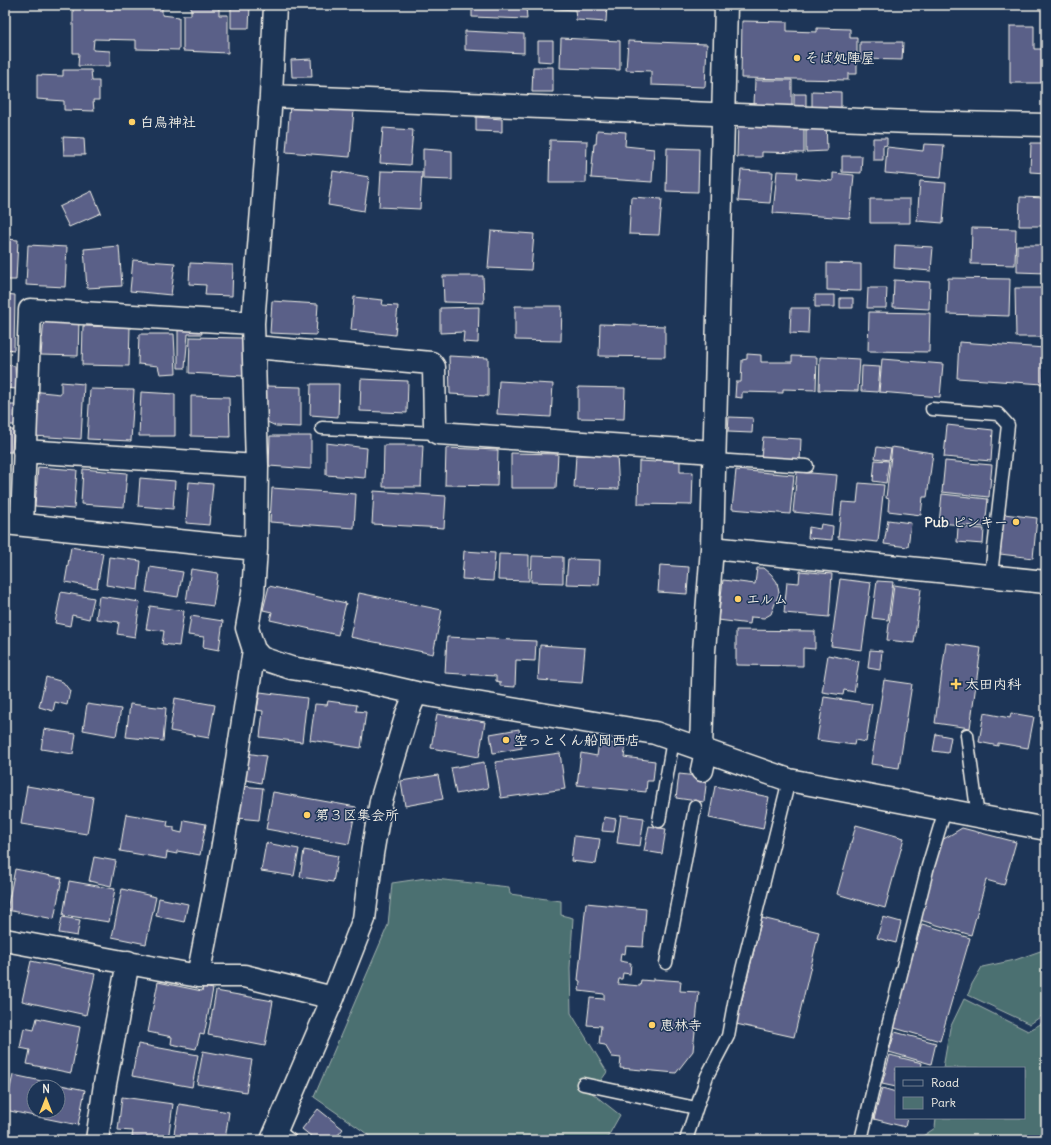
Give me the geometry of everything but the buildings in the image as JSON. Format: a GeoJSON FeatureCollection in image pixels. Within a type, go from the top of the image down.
{"type":"FeatureCollection","features":[{"type":"Feature","properties":{"kind":"street"},"geometry":{"type":"LineString","coordinates":[[275,5],[271,96],[253,323],[257,466],[256,549],[253,594],[247,628],[254,650],[261,658],[291,668],[346,677],[416,692],[648,732],[673,740],[703,757],[789,780],[1046,829]]}},
{"type":"Feature","properties":{"kind":"street"},"geometry":{"type":"LineString","coordinates":[[703,757],[704,651],[712,548],[726,5]]}},
{"type":"Feature","properties":{"kind":"street"},"geometry":{"type":"LineString","coordinates":[[271,96],[910,122],[1046,125]]}},
{"type":"Feature","properties":{"kind":"street"},"geometry":{"type":"LineString","coordinates":[[253,323],[30,310],[24,451],[13,524],[256,549]]}},
{"type":"Feature","properties":{"kind":"street"},"geometry":{"type":"LineString","coordinates":[[254,347],[431,363],[434,367],[435,425],[438,434],[714,456]]}},
{"type":"Feature","properties":{"kind":"street"},"geometry":{"type":"LineString","coordinates":[[24,451],[257,466]]}},
{"type":"Feature","properties":{"kind":"street"},"geometry":{"type":"LineString","coordinates":[[712,548],[991,575],[1046,582]]}},
{"type":"Feature","properties":{"kind":"street"},"geometry":{"type":"LineString","coordinates":[[198,976],[233,786],[254,650]]}},
{"type":"Feature","properties":{"kind":"street"},"geometry":{"type":"LineString","coordinates":[[280,1137],[364,919],[372,854],[381,801],[407,714],[416,692]]}},
{"type":"Feature","properties":{"kind":"street"},"geometry":{"type":"LineString","coordinates":[[5,940],[198,976],[244,976],[334,998]]}},
{"type":"Feature","properties":{"kind":"street"},"geometry":{"type":"LineString","coordinates":[[97,1140],[105,1084],[128,962]]}},
{"type":"Feature","properties":{"kind":"lane"},"geometry":{"type":"LineString","coordinates":[[932,409],[998,414],[1008,425],[991,575]]}},
{"type":"Feature","properties":{"kind":"lane"},"geometry":{"type":"LineString","coordinates":[[322,428],[438,434]]}},
{"type":"Feature","properties":{"kind":"lane"},"geometry":{"type":"LineString","coordinates":[[714,456],[807,466]]}},
{"type":"Feature","properties":{"kind":"lane"},"geometry":{"type":"LineString","coordinates":[[967,735],[978,816]]}},
{"type":"Feature","properties":{"kind":"lane"},"geometry":{"type":"LineString","coordinates":[[660,821],[673,740]]}},
{"type":"Feature","properties":{"kind":"lane"},"geometry":{"type":"LineString","coordinates":[[686,1140],[707,1076],[728,1036],[735,998],[789,780]]}},
{"type":"Feature","properties":{"kind":"lane"},"geometry":{"type":"LineString","coordinates":[[666,963],[676,926],[695,807]]}},
{"type":"Feature","properties":{"kind":"lane"},"geometry":{"type":"LineString","coordinates":[[861,1140],[928,866],[945,810]]}},
{"type":"Feature","properties":{"kind":"lane"},"geometry":{"type":"LineString","coordinates":[[583,1084],[696,1108]]}},
{"type":"Feature","properties":{"kind":"green space"},"geometry":{"type":"Polygon","coordinates":[[[426,878],[509,887],[510,894],[561,901],[561,915],[573,918],[570,968],[571,1013],[607,1072],[592,1093],[620,1115],[606,1140],[374,1140],[314,1097],[388,925],[392,883],[426,878]]]}},
{"type":"Feature","properties":{"kind":"green space"},"geometry":{"type":"Polygon","coordinates":[[[1046,949],[1046,1013],[1030,1024],[968,995],[972,984],[982,967],[1015,960],[1046,949]]]}},
{"type":"Feature","properties":{"kind":"green space"},"geometry":{"type":"Polygon","coordinates":[[[964,999],[1028,1031],[1046,1021],[1046,1140],[917,1140],[935,1128],[936,1119],[1025,1119],[1025,1067],[943,1067],[950,1028],[964,999]]]}},
{"type":"Feature","properties":{"kind":"place","name":"そば処陣屋"},"geometry":{"type":"Point","coordinates":[797,58]}},
{"type":"Feature","properties":{"kind":"place","name":"白鳥神社"},"geometry":{"type":"Point","coordinates":[132,122]}},
{"type":"Feature","properties":{"kind":"place","name":"Pub ピンキー"},"geometry":{"type":"Point","coordinates":[1016,522]}},
{"type":"Feature","properties":{"kind":"place","name":"エルム"},"geometry":{"type":"Point","coordinates":[738,599]}},
{"type":"Feature","properties":{"kind":"place","name":"太田内科"},"geometry":{"type":"Point","coordinates":[956,684]}},
{"type":"Feature","properties":{"kind":"place","name":"空っとくん船岡西店"},"geometry":{"type":"Point","coordinates":[506,740]}},
{"type":"Feature","properties":{"kind":"place","name":"第３区集会所"},"geometry":{"type":"Point","coordinates":[307,815]}},
{"type":"Feature","properties":{"kind":"place","name":"恵林寺"},"geometry":{"type":"Point","coordinates":[652,1025]}}]}
